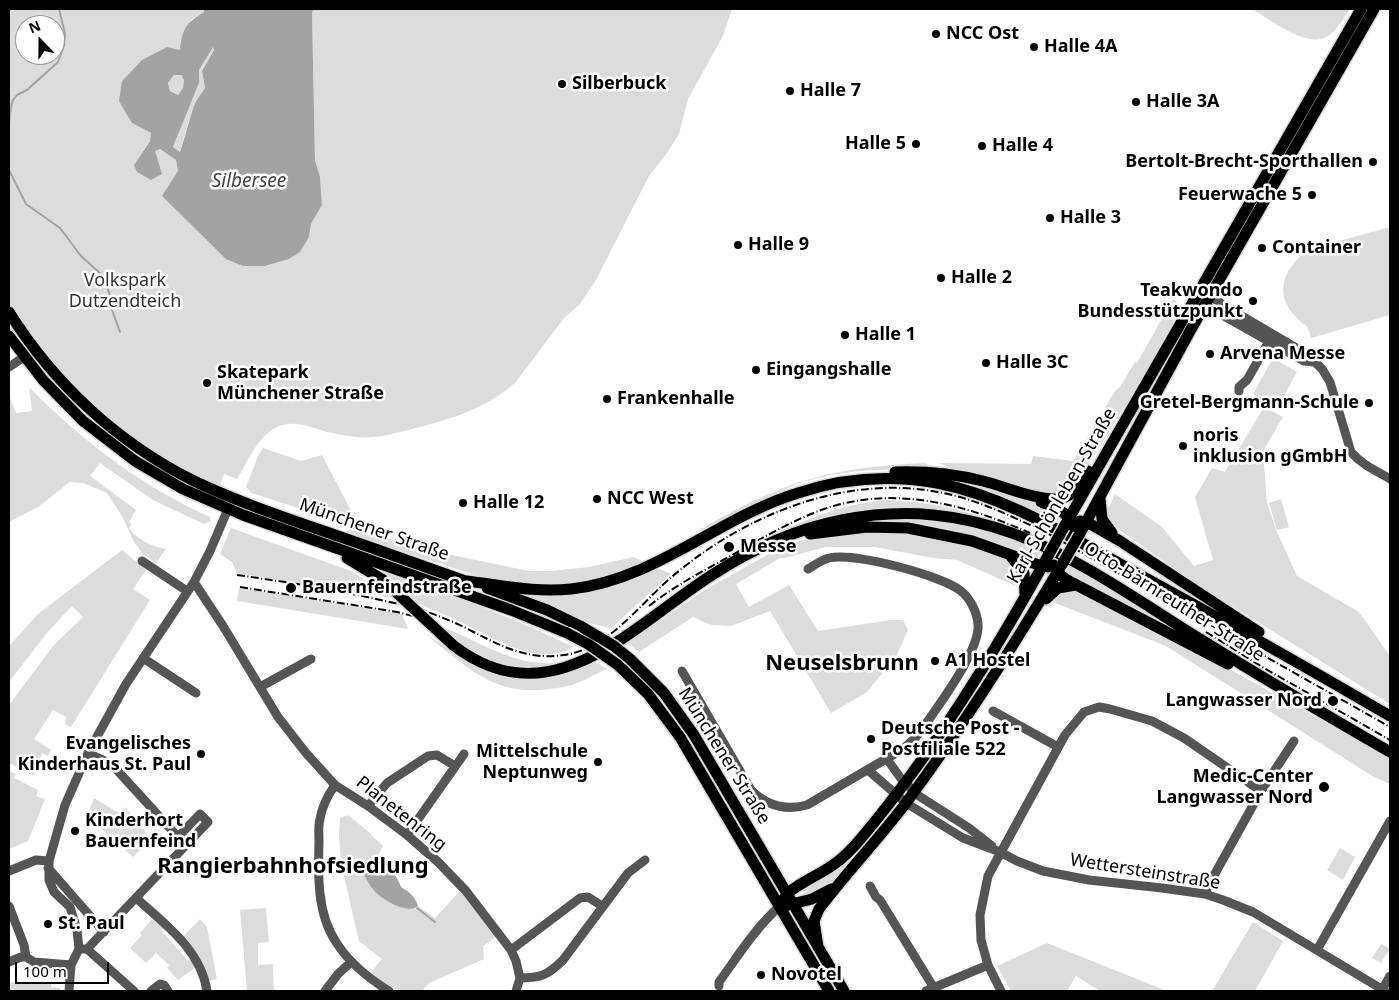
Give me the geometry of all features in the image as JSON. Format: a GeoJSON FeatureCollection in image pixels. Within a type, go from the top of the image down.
{"type":"FeatureCollection","features":[{"type":"Feature","properties":{"kind":"main road","name":"Karl-Schönleben-Straße"},"geometry":{"type":"LineString","coordinates":[[780,906],[845,856],[864,835],[962,701],[1025,596],[1055,563],[1055,543],[1071,529],[1086,522],[1203,297],[1361,9]]}},
{"type":"Feature","properties":{"kind":"main road","name":"Karl-Schönleben-Straße"},"geometry":{"type":"LineString","coordinates":[[818,947],[814,925],[819,909],[914,792],[966,718],[1034,611],[1071,529],[1124,422],[1203,297],[1374,9]]}},
{"type":"Feature","properties":{"kind":"main road","name":"Münchener Straße"},"geometry":{"type":"LineString","coordinates":[[9,312],[36,351],[71,391],[105,423],[141,450],[182,474],[234,498],[532,604],[582,627],[614,646],[630,659],[664,693],[689,726],[844,991]]}},
{"type":"Feature","properties":{"kind":"main road","name":"Münchener Straße"},"geometry":{"type":"LineString","coordinates":[[9,336],[24,357],[59,398],[98,433],[135,461],[171,483],[228,509],[511,610],[567,633],[588,644],[618,665],[652,698],[680,736],[829,991]]}},
{"type":"Feature","properties":{"kind":"main road"},"geometry":{"type":"LineString","coordinates":[[24,357],[36,351]]}},
{"type":"Feature","properties":{"kind":"main road","name":"Otto-Bärnreuther-Straße"},"geometry":{"type":"LineString","coordinates":[[466,581],[542,590],[572,589],[604,583],[654,563],[745,515],[781,499],[819,487],[896,472],[942,474],[983,481],[1026,494],[1052,499],[1064,498],[1070,495],[1082,480],[1108,435],[1124,422]]}},
{"type":"Feature","properties":{"kind":"main road"},"geometry":{"type":"LineString","coordinates":[[171,483],[179,480],[182,474]]}},
{"type":"Feature","properties":{"kind":"main road","name":"Otto-Bärnreuther-Straße"},"geometry":{"type":"LineString","coordinates":[[866,479],[897,479],[938,484],[973,492],[997,501],[1040,521],[1108,557],[1390,716]]}},
{"type":"Feature","properties":{"kind":"main road","name":"Otto-Bärnreuther-Straße"},"geometry":{"type":"LineString","coordinates":[[1026,494],[1062,512],[1071,529]]}},
{"type":"Feature","properties":{"kind":"main road","name":"Otto-Bärnreuther-Straße"},"geometry":{"type":"LineString","coordinates":[[1100,496],[1100,511],[1103,522],[1120,542]]}},
{"type":"Feature","properties":{"kind":"main road"},"geometry":{"type":"LineString","coordinates":[[228,509],[234,498]]}},
{"type":"Feature","properties":{"kind":"main road","name":"Otto-Bärnreuther-Straße"},"geometry":{"type":"LineString","coordinates":[[322,544],[383,580],[452,645],[476,661],[508,672],[537,674],[569,667],[585,661],[613,644],[724,567],[788,535],[843,520],[896,514],[944,516],[997,527],[1033,540],[1073,560],[1273,684],[1390,752]]}},
{"type":"Feature","properties":{"kind":"main road","name":"Otto-Bärnreuther-Straße"},"geometry":{"type":"LineString","coordinates":[[1086,522],[1271,640],[1284,655]]}},
{"type":"Feature","properties":{"kind":"main road","name":"Otto-Bärnreuther-Straße"},"geometry":{"type":"LineString","coordinates":[[788,535],[814,534],[859,528],[901,528],[963,539],[1009,554],[1055,563],[1064,578],[1256,680],[1273,684]]}},
{"type":"Feature","properties":{"kind":"main road"},"geometry":{"type":"LineString","coordinates":[[1009,554],[1024,574],[1025,596]]}},
{"type":"Feature","properties":{"kind":"main road"},"geometry":{"type":"LineString","coordinates":[[1034,611],[1058,588],[1076,584]]}},
{"type":"Feature","properties":{"kind":"main road","name":"Karl-Schönleben-Straße"},"geometry":{"type":"LineString","coordinates":[[790,899],[817,898],[841,883]]}},
{"type":"Feature","properties":{"kind":"street"},"geometry":{"type":"LineString","coordinates":[[1203,297],[1271,338],[1308,355],[1322,369],[1330,382],[1351,452],[1366,466],[1390,479]]}},
{"type":"Feature","properties":{"kind":"street"},"geometry":{"type":"LineString","coordinates":[[1239,391],[1239,387],[1246,380],[1271,338]]}},
{"type":"Feature","properties":{"kind":"street"},"geometry":{"type":"LineString","coordinates":[[9,367],[24,357]]}},
{"type":"Feature","properties":{"kind":"street"},"geometry":{"type":"LineString","coordinates":[[134,991],[83,949],[70,907],[54,892],[49,880],[48,864],[65,805],[88,753],[111,710],[143,658],[194,582],[210,552],[228,509]]}},
{"type":"Feature","properties":{"kind":"street"},"geometry":{"type":"LineString","coordinates":[[682,671],[751,790],[767,803],[790,808],[808,805],[902,749],[916,737],[974,646],[978,625],[968,597],[950,584],[914,570],[876,561],[839,557],[830,558],[808,569]]}},
{"type":"Feature","properties":{"kind":"street"},"geometry":{"type":"LineString","coordinates":[[142,561],[187,591]]}},
{"type":"Feature","properties":{"kind":"street"},"geometry":{"type":"LineString","coordinates":[[194,582],[278,717],[293,738],[335,785]]}},
{"type":"Feature","properties":{"kind":"street"},"geometry":{"type":"LineString","coordinates":[[143,658],[196,693]]}},
{"type":"Feature","properties":{"kind":"street"},"geometry":{"type":"LineString","coordinates":[[260,687],[311,659]]}},
{"type":"Feature","properties":{"kind":"street"},"geometry":{"type":"LineString","coordinates":[[1001,991],[988,965],[982,940],[980,915],[988,876],[1064,735],[1084,712],[1099,707],[1152,721],[1184,738],[1261,791]]}},
{"type":"Feature","properties":{"kind":"street"},"geometry":{"type":"LineString","coordinates":[[994,711],[1058,747]]}},
{"type":"Feature","properties":{"kind":"street"},"geometry":{"type":"LineString","coordinates":[[1205,894],[1261,791],[1294,741]]}},
{"type":"Feature","properties":{"kind":"street"},"geometry":{"type":"LineString","coordinates":[[88,753],[109,763],[116,769],[186,845]]}},
{"type":"Feature","properties":{"kind":"street"},"geometry":{"type":"LineString","coordinates":[[407,834],[464,754]]}},
{"type":"Feature","properties":{"kind":"street"},"geometry":{"type":"LineString","coordinates":[[368,806],[387,783],[428,756],[437,755],[455,766]]}},
{"type":"Feature","properties":{"kind":"street"},"geometry":{"type":"LineString","coordinates":[[886,759],[904,782]]}},
{"type":"Feature","properties":{"kind":"street"},"geometry":{"type":"LineString","coordinates":[[868,770],[895,794]]}},
{"type":"Feature","properties":{"kind":"street","name":"Wettersteinstraße"},"geometry":{"type":"LineString","coordinates":[[904,782],[914,792],[969,828],[1000,852]]}},
{"type":"Feature","properties":{"kind":"street","name":"Planetenring"},"geometry":{"type":"LineString","coordinates":[[389,991],[371,980],[351,962],[335,941],[322,905],[319,887],[319,820],[326,799],[335,785],[407,834],[456,880],[511,950],[520,978]]}},
{"type":"Feature","properties":{"kind":"street","name":"Wettersteinstraße"},"geometry":{"type":"LineString","coordinates":[[895,794],[906,803],[963,838],[1000,852],[1033,868],[1065,876],[1205,894],[1253,912],[1384,990]]}},
{"type":"Feature","properties":{"kind":"street"},"geometry":{"type":"LineString","coordinates":[[70,991],[71,965],[83,949],[104,932],[208,822],[200,814],[178,837]]}},
{"type":"Feature","properties":{"kind":"street"},"geometry":{"type":"LineString","coordinates":[[1317,950],[1390,821]]}},
{"type":"Feature","properties":{"kind":"street"},"geometry":{"type":"LineString","coordinates":[[9,871],[36,860],[48,864],[104,932]]}},
{"type":"Feature","properties":{"kind":"street"},"geometry":{"type":"LineString","coordinates":[[516,991],[520,978],[540,977],[551,972],[563,960],[628,873],[645,860]]}},
{"type":"Feature","properties":{"kind":"street"},"geometry":{"type":"LineString","coordinates":[[870,886],[876,897],[880,900],[930,990],[988,965]]}},
{"type":"Feature","properties":{"kind":"street"},"geometry":{"type":"LineString","coordinates":[[511,950],[580,898],[588,897],[602,906]]}},
{"type":"Feature","properties":{"kind":"street"},"geometry":{"type":"LineString","coordinates":[[136,898],[180,938],[188,948],[200,968],[207,991]]}},
{"type":"Feature","properties":{"kind":"street"},"geometry":{"type":"LineString","coordinates":[[9,906],[24,945],[26,956]]}},
{"type":"Feature","properties":{"kind":"street"},"geometry":{"type":"LineString","coordinates":[[719,986],[719,982],[748,942],[767,918],[780,906]]}},
{"type":"Feature","properties":{"kind":"street"},"geometry":{"type":"LineString","coordinates":[[9,962],[21,956],[26,956],[34,962],[71,965]]}},
{"type":"Feature","properties":{"kind":"street"},"geometry":{"type":"LineString","coordinates":[[325,991],[338,974],[351,962]]}},
{"type":"Feature","properties":{"kind":"street"},"geometry":{"type":"LineString","coordinates":[[1384,990],[1390,976]]}},
{"type":"Feature","properties":{"kind":"street"},"geometry":{"type":"LineString","coordinates":[[151,991],[160,984],[164,985],[168,991]]}},
{"type":"Feature","properties":{"kind":"green space","name":"Volkspark Dutzendteich"},"geometry":{"type":"Polygon","coordinates":[[[9,9],[204,9],[204,12],[191,20],[181,50],[142,60],[122,81],[132,123],[151,133],[150,140],[134,165],[162,174],[154,151],[160,149],[176,160],[178,171],[243,266],[265,266],[289,259],[309,237],[311,224],[322,205],[320,177],[315,160],[312,12],[315,9],[732,9],[723,36],[688,99],[679,134],[649,176],[596,280],[579,305],[564,318],[515,383],[491,400],[465,413],[383,436],[357,437],[327,432],[309,426],[285,424],[272,430],[259,442],[237,479],[224,474],[219,488],[210,485],[139,445],[66,382],[9,307],[9,9]]]}},
{"type":"Feature","properties":{"kind":"green space"},"geometry":{"type":"Polygon","coordinates":[[[1252,9],[1350,9],[1332,33],[1324,38],[1316,39],[1297,35],[1252,9]]]}},
{"type":"Feature","properties":{"kind":"green space"},"geometry":{"type":"Polygon","coordinates":[[[213,46],[214,50],[202,71],[205,88],[193,111],[180,152],[173,147],[199,83],[199,70],[213,46]]]}},
{"type":"Feature","properties":{"kind":"green space"},"geometry":{"type":"Polygon","coordinates":[[[174,75],[181,75],[184,80],[183,88],[178,95],[170,91],[168,83],[174,75]]]}},
{"type":"Feature","properties":{"kind":"green space"},"geometry":{"type":"Polygon","coordinates":[[[1390,227],[1390,315],[1311,338],[1307,327],[1289,308],[1285,298],[1283,289],[1285,280],[1293,264],[1309,249],[1390,227]]]}},
{"type":"Feature","properties":{"kind":"green space"},"geometry":{"type":"Polygon","coordinates":[[[1173,299],[1178,303],[1170,334],[1142,383],[1123,409],[1074,488],[1057,497],[966,474],[939,463],[1031,464],[1033,456],[1073,461],[1115,391],[1120,387],[1135,362],[1137,363],[1173,299]]]}},
{"type":"Feature","properties":{"kind":"green space"},"geometry":{"type":"Polygon","coordinates":[[[1273,358],[1297,372],[1277,408],[1253,394],[1273,358]]]}},
{"type":"Feature","properties":{"kind":"green space"},"geometry":{"type":"Polygon","coordinates":[[[29,387],[70,426],[114,461],[160,491],[210,517],[211,521],[204,524],[153,500],[100,463],[90,476],[136,510],[129,522],[132,524],[129,528],[132,532],[146,542],[166,549],[156,563],[143,554],[134,542],[122,516],[107,493],[83,483],[70,482],[38,507],[9,522],[9,395],[16,413],[32,411],[29,387]]]}},
{"type":"Feature","properties":{"kind":"green space"},"geometry":{"type":"Polygon","coordinates":[[[1264,407],[1283,417],[1263,451],[1267,503],[1277,532],[1297,576],[1359,612],[1390,656],[1390,704],[1195,583],[1111,524],[1106,513],[1115,494],[1162,527],[1194,566],[1213,560],[1195,497],[1212,468],[1225,472],[1264,407]]]}},
{"type":"Feature","properties":{"kind":"green space"},"geometry":{"type":"Polygon","coordinates":[[[263,448],[301,461],[322,455],[360,528],[413,547],[529,571],[589,567],[633,557],[671,574],[611,628],[580,621],[510,592],[487,579],[343,532],[359,528],[252,493],[246,487],[263,448]]]}},
{"type":"Feature","properties":{"kind":"green space"},"geometry":{"type":"Polygon","coordinates":[[[924,463],[941,471],[884,470],[826,476],[790,487],[723,521],[699,530],[755,500],[799,483],[827,475],[854,469],[924,463]]]}},
{"type":"Feature","properties":{"kind":"green space"},"geometry":{"type":"Polygon","coordinates":[[[906,475],[969,481],[1036,502],[1061,515],[1057,525],[906,475]]]}},
{"type":"Feature","properties":{"kind":"green space"},"geometry":{"type":"Polygon","coordinates":[[[1281,499],[1289,527],[1277,530],[1269,503],[1281,499]]]}},
{"type":"Feature","properties":{"kind":"green space"},"geometry":{"type":"Polygon","coordinates":[[[888,500],[940,506],[988,519],[1021,531],[921,511],[766,540],[825,513],[855,505],[888,500]]]}},
{"type":"Feature","properties":{"kind":"green space"},"geometry":{"type":"Polygon","coordinates":[[[888,518],[908,518],[967,525],[1006,535],[1043,550],[1037,558],[956,533],[823,528],[888,518]]]}},
{"type":"Feature","properties":{"kind":"green space"},"geometry":{"type":"Polygon","coordinates":[[[231,528],[351,571],[391,598],[237,573],[232,562],[220,554],[231,528]]]}},
{"type":"Feature","properties":{"kind":"green space"},"geometry":{"type":"Polygon","coordinates":[[[851,531],[922,534],[986,552],[1008,560],[1020,576],[1018,587],[957,560],[933,558],[875,547],[826,547],[780,558],[736,584],[749,607],[789,585],[818,631],[891,620],[903,620],[908,630],[897,655],[867,692],[831,713],[770,611],[731,626],[711,625],[693,617],[639,652],[627,643],[703,591],[785,545],[823,535],[851,531]]]}},
{"type":"Feature","properties":{"kind":"green space"},"geometry":{"type":"Polygon","coordinates":[[[122,550],[146,570],[133,589],[150,600],[71,727],[65,724],[66,717],[53,710],[34,739],[51,750],[48,756],[42,753],[34,776],[9,763],[9,705],[54,645],[83,617],[72,606],[46,634],[9,682],[9,646],[38,614],[122,550]]]}},
{"type":"Feature","properties":{"kind":"green space"},"geometry":{"type":"Polygon","coordinates":[[[367,563],[415,580],[519,622],[574,647],[546,654],[532,653],[504,644],[453,618],[416,602],[413,603],[367,563]]]}},
{"type":"Feature","properties":{"kind":"green space"},"geometry":{"type":"Polygon","coordinates":[[[1071,563],[1231,663],[1229,669],[1390,758],[1390,784],[1374,777],[1166,646],[1050,601],[1071,563]]]}},
{"type":"Feature","properties":{"kind":"green space"},"geometry":{"type":"Polygon","coordinates":[[[239,588],[402,614],[408,629],[237,601],[239,588]]]}},
{"type":"Feature","properties":{"kind":"green space"},"geometry":{"type":"Polygon","coordinates":[[[443,627],[489,648],[519,659],[552,663],[570,661],[531,671],[499,665],[468,650],[443,627]]]}},
{"type":"Feature","properties":{"kind":"green space"},"geometry":{"type":"Polygon","coordinates":[[[428,636],[494,675],[526,679],[561,675],[594,661],[607,669],[572,685],[530,690],[513,688],[497,684],[469,669],[428,636]]]}},
{"type":"Feature","properties":{"kind":"green space"},"geometry":{"type":"Polygon","coordinates":[[[9,771],[16,774],[14,778],[38,790],[36,796],[45,799],[28,841],[9,849],[9,771]]]}},
{"type":"Feature","properties":{"kind":"green space"},"geometry":{"type":"Polygon","coordinates":[[[94,798],[120,814],[125,807],[151,839],[133,857],[87,816],[94,798]]]}},
{"type":"Feature","properties":{"kind":"green space"},"geometry":{"type":"Polygon","coordinates":[[[890,808],[892,810],[829,887],[807,899],[802,889],[890,808]]]}},
{"type":"Feature","properties":{"kind":"green space"},"geometry":{"type":"Polygon","coordinates":[[[348,815],[383,846],[376,859],[364,871],[416,909],[418,906],[435,918],[461,890],[497,936],[483,946],[484,959],[429,983],[422,991],[397,991],[371,972],[382,959],[359,941],[341,863],[340,818],[348,815]]]}},
{"type":"Feature","properties":{"kind":"green space"},"geometry":{"type":"Polygon","coordinates":[[[1340,848],[1355,857],[1343,880],[1327,870],[1340,848]]]}},
{"type":"Feature","properties":{"kind":"green space"},"geometry":{"type":"Polygon","coordinates":[[[266,908],[269,942],[258,943],[258,965],[273,964],[274,991],[247,991],[240,910],[266,908]]]}},
{"type":"Feature","properties":{"kind":"green space"},"geometry":{"type":"Polygon","coordinates":[[[155,918],[164,926],[161,930],[188,961],[192,959],[196,967],[178,980],[167,968],[169,965],[156,953],[146,963],[130,948],[142,935],[140,933],[155,918]]]}},
{"type":"Feature","properties":{"kind":"green space"},"geometry":{"type":"Polygon","coordinates":[[[200,919],[207,927],[217,979],[208,981],[183,937],[200,919]]]}},
{"type":"Feature","properties":{"kind":"green space"},"geometry":{"type":"Polygon","coordinates":[[[1253,922],[1283,941],[1255,991],[1212,991],[1253,922]]]}},
{"type":"Feature","properties":{"kind":"green space"},"geometry":{"type":"Polygon","coordinates":[[[1047,943],[1167,991],[1100,991],[1076,976],[1067,991],[1011,991],[997,966],[1047,943]]]}},
{"type":"Feature","properties":{"kind":"green space"},"geometry":{"type":"Polygon","coordinates":[[[1381,944],[1390,949],[1381,963],[1372,958],[1381,944]]]}},
{"type":"Feature","properties":{"kind":"green space"},"geometry":{"type":"Polygon","coordinates":[[[9,983],[51,983],[51,987],[60,988],[60,991],[9,991],[9,983]]]}},
{"type":"Feature","properties":{"kind":"water","name":"Silbersee"},"geometry":{"type":"Polygon","coordinates":[[[204,9],[315,9],[312,12],[315,160],[320,177],[322,205],[311,224],[309,237],[300,252],[289,259],[265,266],[243,266],[226,259],[162,196],[178,171],[176,160],[160,149],[155,151],[162,174],[151,180],[137,172],[134,165],[150,141],[151,133],[132,123],[119,101],[122,81],[142,60],[167,47],[180,50],[186,27],[204,12],[204,9]],[[213,47],[199,70],[199,83],[173,147],[180,152],[194,106],[205,88],[202,71],[214,50],[213,47]],[[174,75],[168,83],[170,91],[178,95],[183,88],[184,80],[181,75],[174,75]]]}},
{"type":"Feature","properties":{"kind":"water"},"geometry":{"type":"Polygon","coordinates":[[[376,859],[379,859],[386,865],[401,887],[412,895],[418,906],[407,909],[401,907],[387,901],[376,892],[367,880],[364,871],[376,859]]]}},
{"type":"Feature","properties":{"kind":"waterway"},"geometry":{"type":"LineString","coordinates":[[9,123],[11,107],[17,95],[27,90],[58,62],[64,46],[65,34],[59,9]]}},
{"type":"Feature","properties":{"kind":"waterway"},"geometry":{"type":"LineString","coordinates":[[9,170],[26,204],[60,228],[81,256],[102,275],[109,292],[112,310],[120,332]]}},
{"type":"Feature","properties":{"kind":"waterway"},"geometry":{"type":"LineString","coordinates":[[417,908],[435,922]]}},
{"type":"Feature","properties":{"kind":"railway"},"geometry":{"type":"LineString","coordinates":[[237,575],[281,581],[411,607],[451,621],[512,650],[537,656],[564,655],[594,645],[608,636],[633,615],[667,581],[697,557],[728,536],[763,518],[798,504],[835,494],[872,489],[910,488],[948,494],[974,501],[1047,533],[1390,727]]}},
{"type":"Feature","properties":{"kind":"railway"},"geometry":{"type":"LineString","coordinates":[[649,606],[671,590],[783,527],[824,509],[850,502],[903,498],[929,501],[980,514],[1030,533]]}},
{"type":"Feature","properties":{"kind":"railway"},"geometry":{"type":"LineString","coordinates":[[240,587],[397,612],[429,620]]}},
{"type":"Feature","properties":{"kind":"railway"},"geometry":{"type":"LineString","coordinates":[[1206,632],[1264,668],[1390,740]]}},
{"type":"Feature","properties":{"kind":"place","name":"NCC Ost"},"geometry":{"type":"Point","coordinates":[936,34]}},
{"type":"Feature","properties":{"kind":"place","name":"Halle 4A"},"geometry":{"type":"Point","coordinates":[1034,47]}},
{"type":"Feature","properties":{"kind":"place","name":"Silberbuck"},"geometry":{"type":"Point","coordinates":[562,84]}},
{"type":"Feature","properties":{"kind":"place","name":"Halle 7"},"geometry":{"type":"Point","coordinates":[790,91]}},
{"type":"Feature","properties":{"kind":"place","name":"Halle 3A"},"geometry":{"type":"Point","coordinates":[1136,102]}},
{"type":"Feature","properties":{"kind":"place","name":"Halle 5"},"geometry":{"type":"Point","coordinates":[916,144]}},
{"type":"Feature","properties":{"kind":"place","name":"Halle 4"},"geometry":{"type":"Point","coordinates":[982,146]}},
{"type":"Feature","properties":{"kind":"place","name":"Bertolt-Brecht-Sporthallen"},"geometry":{"type":"Point","coordinates":[1373,162]}},
{"type":"Feature","properties":{"kind":"place","name":"Feuerwache 5"},"geometry":{"type":"Point","coordinates":[1312,195]}},
{"type":"Feature","properties":{"kind":"place","name":"Halle 3"},"geometry":{"type":"Point","coordinates":[1050,218]}},
{"type":"Feature","properties":{"kind":"place","name":"Halle 9"},"geometry":{"type":"Point","coordinates":[738,245]}},
{"type":"Feature","properties":{"kind":"place","name":"Container"},"geometry":{"type":"Point","coordinates":[1262,248]}},
{"type":"Feature","properties":{"kind":"place","name":"Halle 2"},"geometry":{"type":"Point","coordinates":[941,278]}},
{"type":"Feature","properties":{"kind":"place","name":"Teakwondo Bundesstützpunkt"},"geometry":{"type":"Point","coordinates":[1253,301]}},
{"type":"Feature","properties":{"kind":"place","name":"Halle 1"},"geometry":{"type":"Point","coordinates":[845,335]}},
{"type":"Feature","properties":{"kind":"place","name":"Arvena Messe"},"geometry":{"type":"Point","coordinates":[1210,354]}},
{"type":"Feature","properties":{"kind":"place","name":"Halle 3C"},"geometry":{"type":"Point","coordinates":[986,363]}},
{"type":"Feature","properties":{"kind":"place","name":"Eingangshalle"},"geometry":{"type":"Point","coordinates":[756,370]}},
{"type":"Feature","properties":{"kind":"place","name":"Skatepark Münchener Straße"},"geometry":{"type":"Point","coordinates":[207,383]}},
{"type":"Feature","properties":{"kind":"place","name":"Frankenhalle"},"geometry":{"type":"Point","coordinates":[607,399]}},
{"type":"Feature","properties":{"kind":"place","name":"Gretel-Bergmann-Schule"},"geometry":{"type":"Point","coordinates":[1369,403]}},
{"type":"Feature","properties":{"kind":"place","name":"noris inklusion gGmbH"},"geometry":{"type":"Point","coordinates":[1183,446]}},
{"type":"Feature","properties":{"kind":"place","name":"NCC West"},"geometry":{"type":"Point","coordinates":[597,499]}},
{"type":"Feature","properties":{"kind":"place","name":"Halle 12"},"geometry":{"type":"Point","coordinates":[463,503]}},
{"type":"Feature","properties":{"kind":"place","name":"Messe"},"geometry":{"type":"Point","coordinates":[729,547]}},
{"type":"Feature","properties":{"kind":"place","name":"Bauernfeindstraße"},"geometry":{"type":"Point","coordinates":[291,588]}},
{"type":"Feature","properties":{"kind":"place","name":"A1 Hostel"},"geometry":{"type":"Point","coordinates":[935,661]}},
{"type":"Feature","properties":{"kind":"place","name":"Langwasser Nord"},"geometry":{"type":"Point","coordinates":[1333,701]}},
{"type":"Feature","properties":{"kind":"place","name":"Deutsche Post - Postfiliale 522"},"geometry":{"type":"Point","coordinates":[871,739]}},
{"type":"Feature","properties":{"kind":"place","name":"Evangelisches Kinderhaus St. Paul"},"geometry":{"type":"Point","coordinates":[201,754]}},
{"type":"Feature","properties":{"kind":"place","name":"Mittelschule Neptunweg"},"geometry":{"type":"Point","coordinates":[598,762]}},
{"type":"Feature","properties":{"kind":"place","name":"Medic-Center Langwasser Nord"},"geometry":{"type":"Point","coordinates":[1324,787]}},
{"type":"Feature","properties":{"kind":"place","name":"Kinderhort Bauernfeind"},"geometry":{"type":"Point","coordinates":[75,831]}},
{"type":"Feature","properties":{"kind":"place","name":"St. Paul"},"geometry":{"type":"Point","coordinates":[48,924]}},
{"type":"Feature","properties":{"kind":"place","name":"Novotel"},"geometry":{"type":"Point","coordinates":[761,975]}},
{"type":"Feature","properties":{"kind":"district","name":"Neuselsbrunn"},"geometry":{"type":"Point","coordinates":[842,664]}},
{"type":"Feature","properties":{"kind":"district","name":"Rangierbahnhofsiedlung"},"geometry":{"type":"Point","coordinates":[293,867]}}]}
